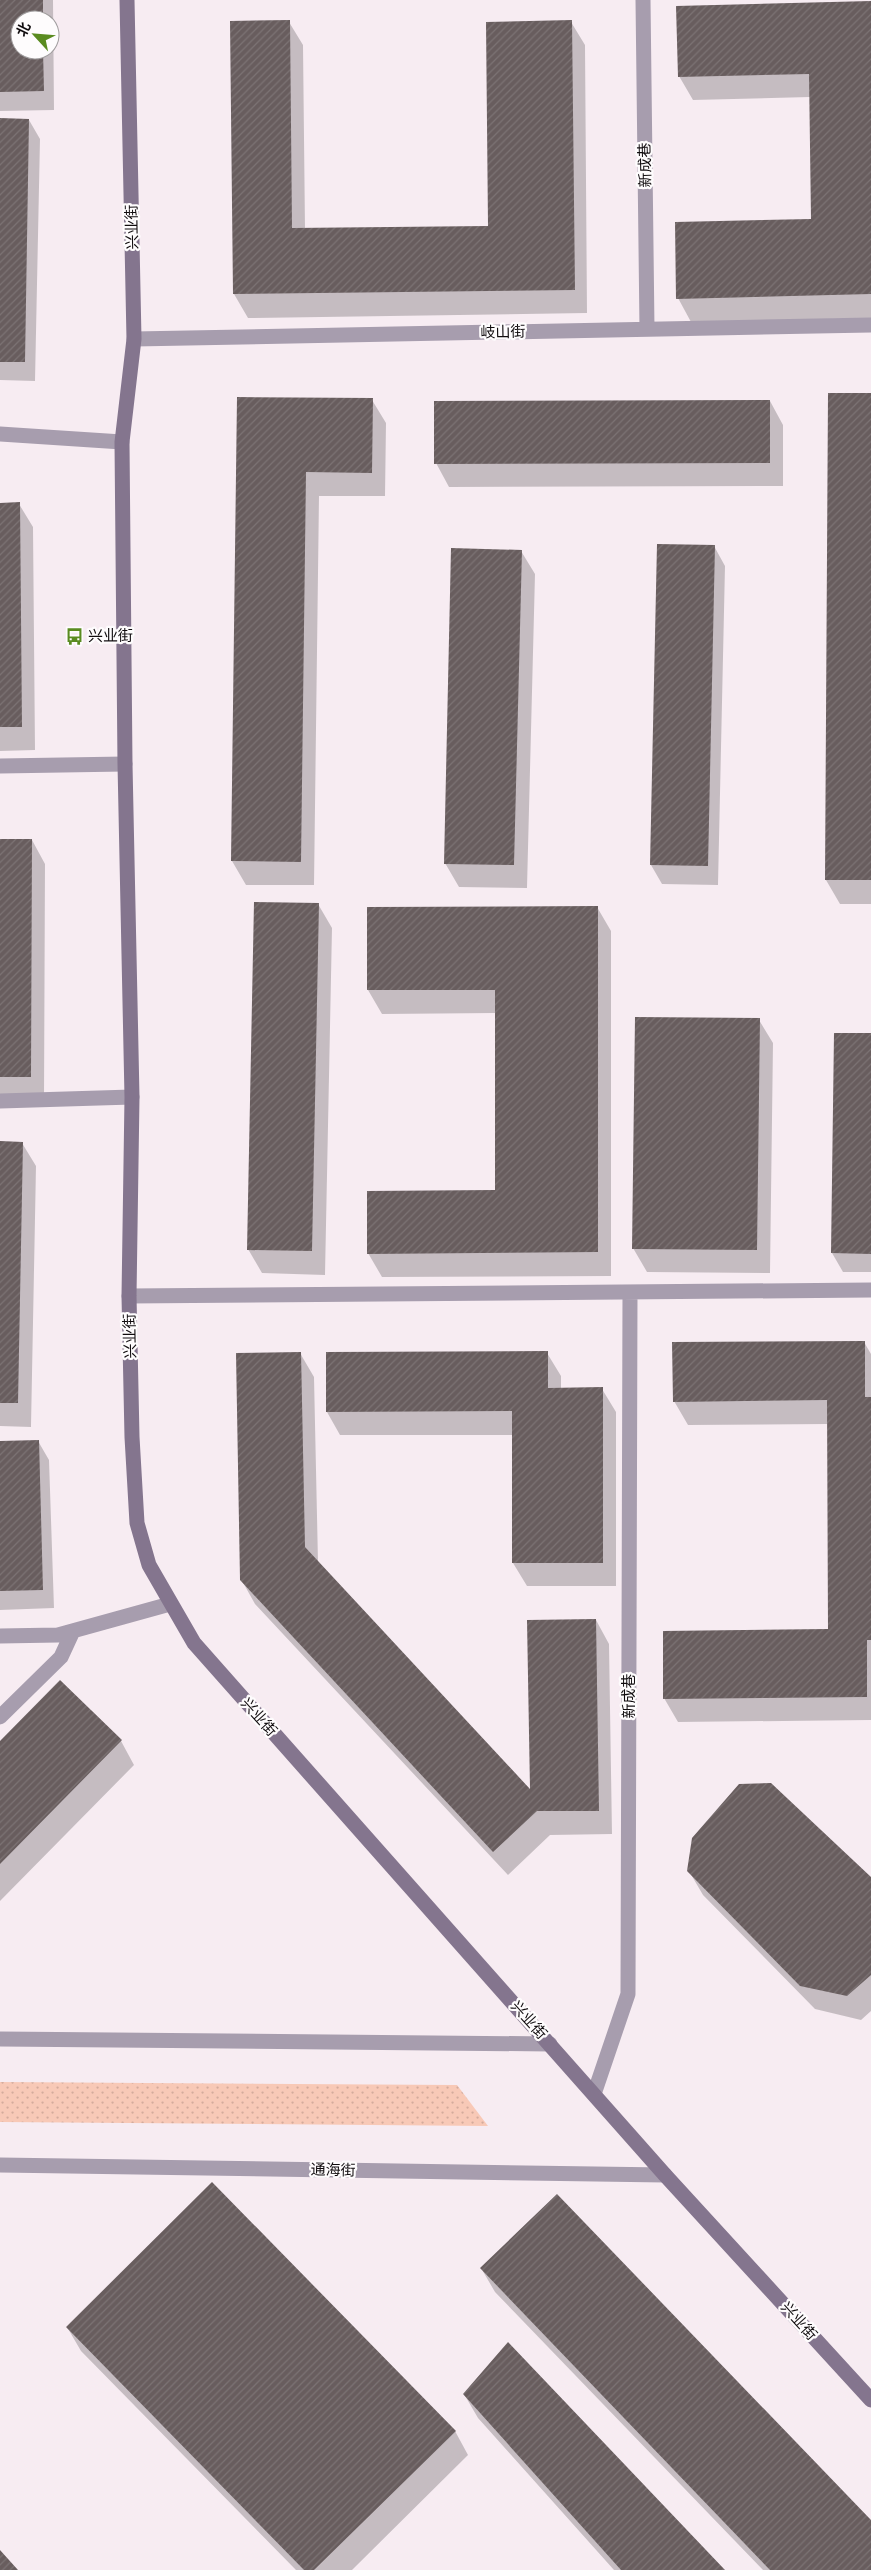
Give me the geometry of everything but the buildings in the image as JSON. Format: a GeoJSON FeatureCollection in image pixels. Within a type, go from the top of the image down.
{"type":"FeatureCollection","features":[{"type":"Feature","properties":{"kind":"main road","name":"兴业街"},"geometry":{"type":"LineString","coordinates":[[127,0],[134,339],[122,442],[125,764],[132,1098],[129,1296],[132,1437],[137,1524],[149,1564],[170,1604],[194,1643],[665,2175],[871,2400]]}},
{"type":"Feature","properties":{"kind":"street","name":"新成巷"},"geometry":{"type":"LineString","coordinates":[[643,0],[647,329]]}},
{"type":"Feature","properties":{"kind":"street","name":"岐山街"},"geometry":{"type":"LineString","coordinates":[[134,339],[871,325]]}},
{"type":"Feature","properties":{"kind":"street"},"geometry":{"type":"LineString","coordinates":[[0,434],[122,442]]}},
{"type":"Feature","properties":{"kind":"street"},"geometry":{"type":"LineString","coordinates":[[0,766],[125,764]]}},
{"type":"Feature","properties":{"kind":"street"},"geometry":{"type":"LineString","coordinates":[[0,1101],[132,1098]]}},
{"type":"Feature","properties":{"kind":"street"},"geometry":{"type":"LineString","coordinates":[[129,1296],[871,1290]]}},
{"type":"Feature","properties":{"kind":"street","name":"新成巷"},"geometry":{"type":"LineString","coordinates":[[594,2094],[628,1994],[630,1292]]}},
{"type":"Feature","properties":{"kind":"street"},"geometry":{"type":"LineString","coordinates":[[0,1636],[58,1635],[170,1604]]}},
{"type":"Feature","properties":{"kind":"street"},"geometry":{"type":"LineString","coordinates":[[0,1717],[61,1657],[73,1631]]}},
{"type":"Feature","properties":{"kind":"street"},"geometry":{"type":"LineString","coordinates":[[0,2039],[550,2044]]}},
{"type":"Feature","properties":{"kind":"street","name":"通海街"},"geometry":{"type":"LineString","coordinates":[[0,2165],[665,2175]]}},
{"type":"Feature","properties":{"kind":"shaded area"},"geometry":{"type":"Polygon","coordinates":[[[0,2082],[457,2085],[488,2126],[0,2122],[0,2082]]]}},
{"type":"Feature","properties":{"kind":"place","name":"兴业街"},"geometry":{"type":"Point","coordinates":[74,636]}}]}
